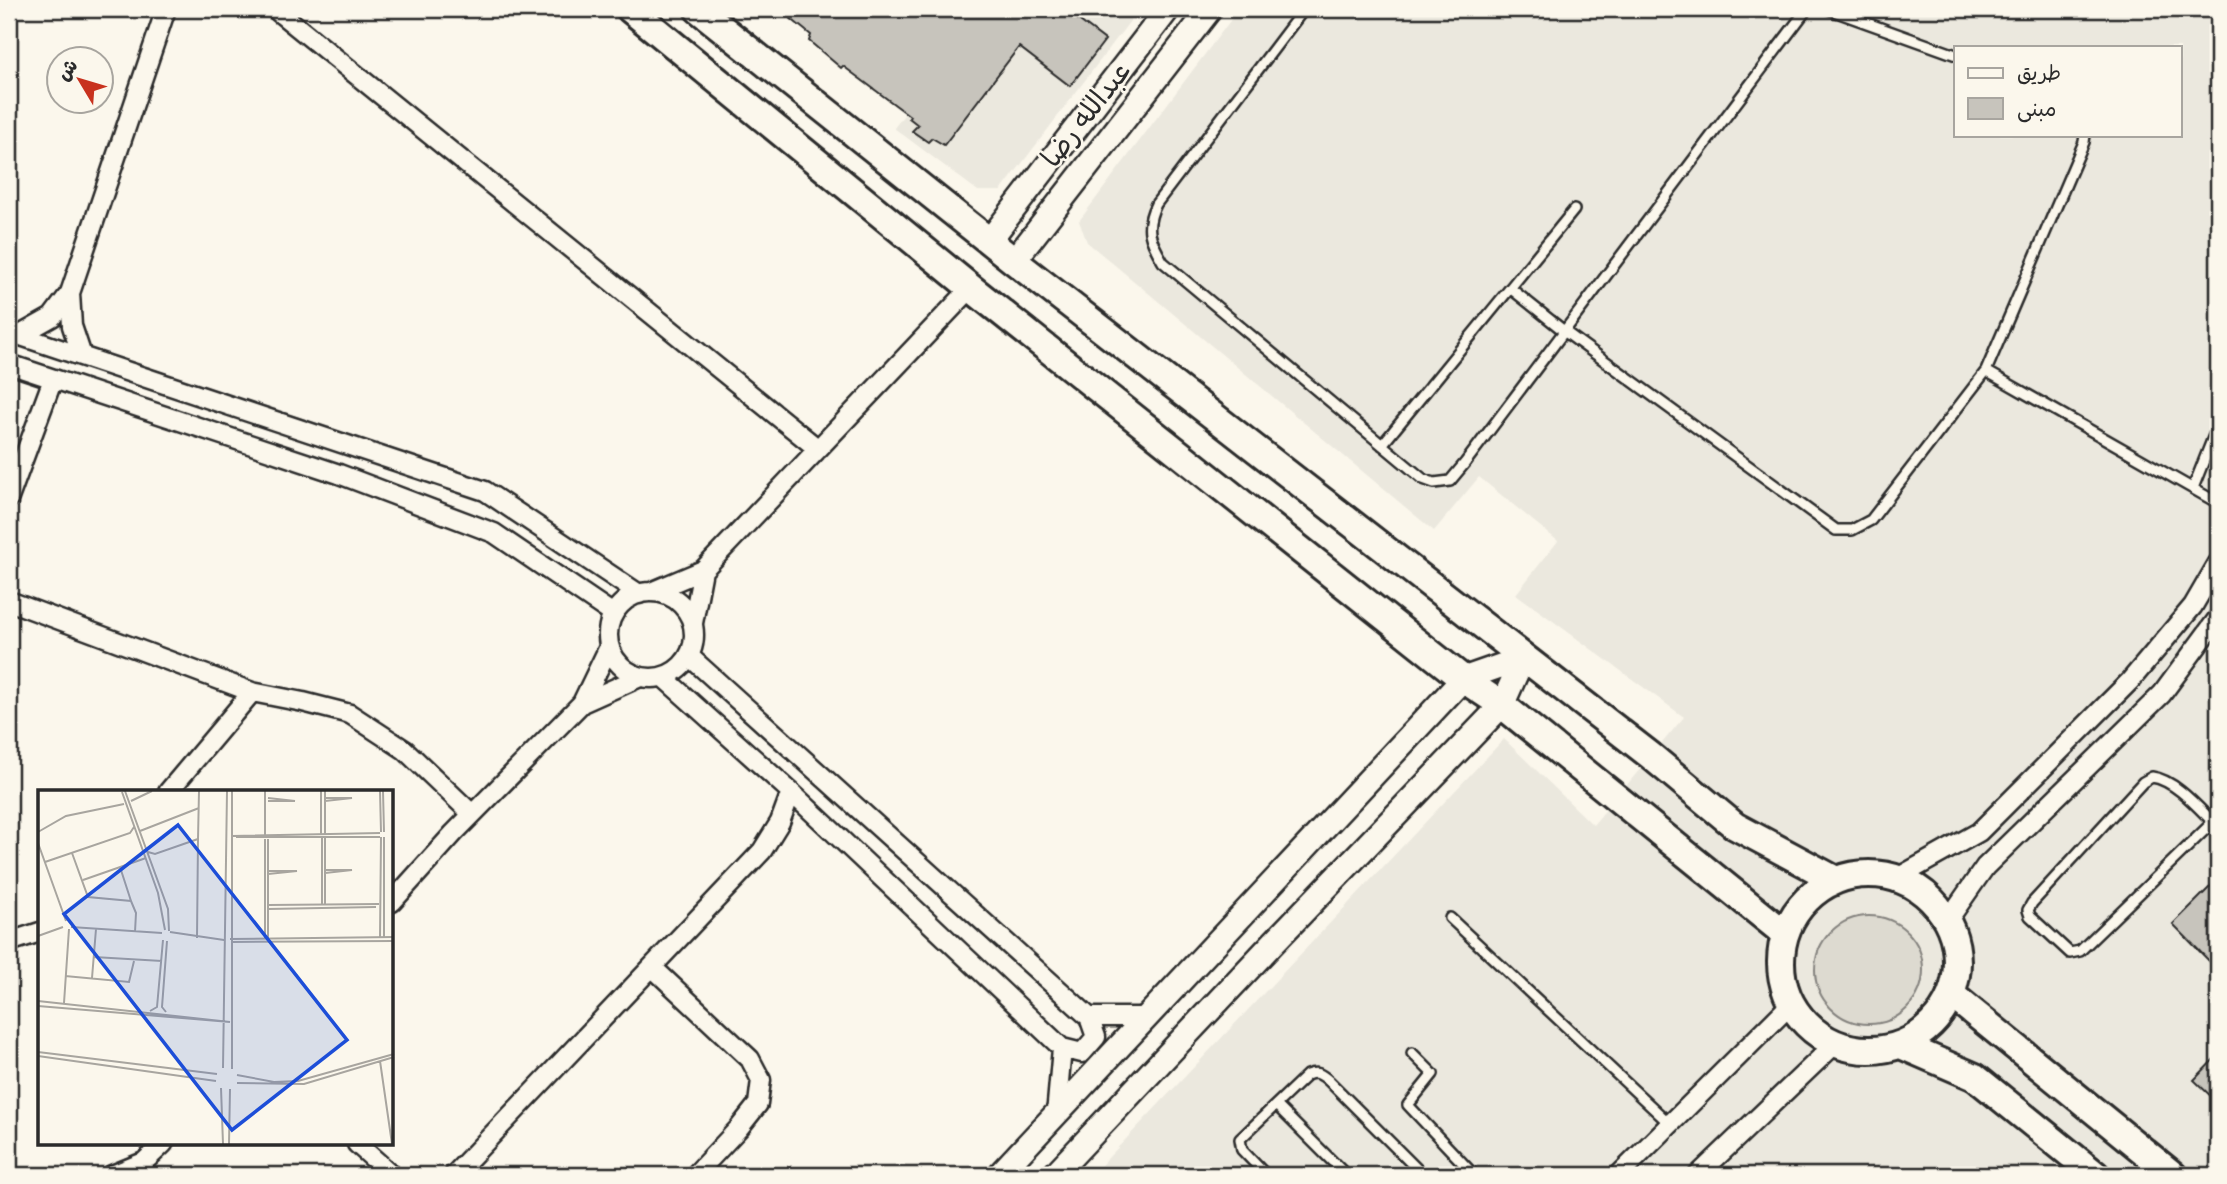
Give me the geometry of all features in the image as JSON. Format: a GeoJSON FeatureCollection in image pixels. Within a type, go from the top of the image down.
{"type":"FeatureCollection","features":[{"type":"Feature","properties":{"kind":"main road"},"geometry":{"type":"LineString","coordinates":[[630,9],[971,288],[1463,679],[1502,705],[1785,934]]}},
{"type":"Feature","properties":{"kind":"main road"},"geometry":{"type":"LineString","coordinates":[[698,9],[1014,261],[1651,756],[1735,826],[1836,880]]}},
{"type":"Feature","properties":{"kind":"main road"},"geometry":{"type":"LineString","coordinates":[[1876,874],[1897,877],[1917,887],[1935,901],[1948,920],[1956,944],[1958,970],[1952,995],[1940,1016],[1923,1033],[1901,1045],[1879,1051],[1856,1050],[1835,1044],[1809,1028],[1791,1004],[1782,982],[1781,958],[1785,934],[1797,912],[1814,893],[1836,880],[1876,874]]}},
{"type":"Feature","properties":{"kind":"main road"},"geometry":{"type":"LineString","coordinates":[[1952,995],[2173,1175]]}},
{"type":"Feature","properties":{"kind":"main road"},"geometry":{"type":"LineString","coordinates":[[1901,1045],[1975,1077],[2096,1175]]}},
{"type":"Feature","properties":{"kind":"street"},"geometry":{"type":"LineString","coordinates":[[14,334],[52,317],[70,293],[166,9]]}},
{"type":"Feature","properties":{"kind":"street"},"geometry":{"type":"LineString","coordinates":[[275,9],[818,449]]}},
{"type":"Feature","properties":{"kind":"street","name":"عبدالله رضا"},"geometry":{"type":"LineString","coordinates":[[1014,261],[1210,9]]}},
{"type":"Feature","properties":{"kind":"street","name":"عبدالله رضا"},"geometry":{"type":"LineString","coordinates":[[989,241],[1160,12]]}},
{"type":"Feature","properties":{"kind":"street"},"geometry":{"type":"LineString","coordinates":[[14,334],[485,491],[645,593],[672,597],[691,615],[693,646],[689,656],[673,672],[663,677],[640,677],[623,670],[610,647],[609,624],[613,614],[629,598],[645,593],[702,569],[971,288]]}},
{"type":"Feature","properties":{"kind":"street"},"geometry":{"type":"LineString","coordinates":[[70,293],[72,326],[82,356]]}},
{"type":"Feature","properties":{"kind":"street"},"geometry":{"type":"LineString","coordinates":[[9,364],[339,474],[494,533],[613,614]]}},
{"type":"Feature","properties":{"kind":"street"},"geometry":{"type":"LineString","coordinates":[[9,498],[52,379]]}},
{"type":"Feature","properties":{"kind":"street"},"geometry":{"type":"LineString","coordinates":[[1897,877],[1979,832],[2130,681],[2193,606],[2218,563]]}},
{"type":"Feature","properties":{"kind":"street"},"geometry":{"type":"LineString","coordinates":[[692,623],[702,569]]}},
{"type":"Feature","properties":{"kind":"street"},"geometry":{"type":"LineString","coordinates":[[9,601],[252,692],[350,714],[405,750],[472,814]]}},
{"type":"Feature","properties":{"kind":"street"},"geometry":{"type":"LineString","coordinates":[[1948,920],[1984,867],[2162,694],[2218,618]]}},
{"type":"Feature","properties":{"kind":"street"},"geometry":{"type":"LineString","coordinates":[[394,900],[472,814],[582,703],[610,647]]}},
{"type":"Feature","properties":{"kind":"street"},"geometry":{"type":"LineString","coordinates":[[663,677],[791,792],[1062,1048],[1082,1053],[1096,1037],[1089,1017],[689,656]]}},
{"type":"Feature","properties":{"kind":"street"},"geometry":{"type":"LineString","coordinates":[[999,1175],[1463,679],[1523,658]]}},
{"type":"Feature","properties":{"kind":"street"},"geometry":{"type":"LineString","coordinates":[[1054,1175],[1273,942],[1502,705],[1523,658]]}},
{"type":"Feature","properties":{"kind":"street"},"geometry":{"type":"LineString","coordinates":[[582,703],[640,677]]}},
{"type":"Feature","properties":{"kind":"street"},"geometry":{"type":"LineString","coordinates":[[170,790],[252,692]]}},
{"type":"Feature","properties":{"kind":"street"},"geometry":{"type":"LineString","coordinates":[[454,1175],[762,851],[780,822],[791,792]]}},
{"type":"Feature","properties":{"kind":"street"},"geometry":{"type":"LineString","coordinates":[[9,942],[38,933]]}},
{"type":"Feature","properties":{"kind":"street"},"geometry":{"type":"LineString","coordinates":[[652,967],[750,1059],[761,1080],[758,1104],[695,1175]]}},
{"type":"Feature","properties":{"kind":"street"},"geometry":{"type":"LineString","coordinates":[[1619,1175],[1791,1004]]}},
{"type":"Feature","properties":{"kind":"street"},"geometry":{"type":"LineString","coordinates":[[1089,1017],[1148,1017]]}},
{"type":"Feature","properties":{"kind":"street"},"geometry":{"type":"LineString","coordinates":[[1699,1175],[1835,1044]]}},
{"type":"Feature","properties":{"kind":"street"},"geometry":{"type":"LineString","coordinates":[[1056,1115],[1062,1048]]}},
{"type":"Feature","properties":{"kind":"street"},"geometry":{"type":"LineString","coordinates":[[112,1175],[140,1169],[161,1146]]}},
{"type":"Feature","properties":{"kind":"street"},"geometry":{"type":"LineString","coordinates":[[359,1146],[392,1175]]}},
{"type":"Feature","properties":{"kind":"lane"},"geometry":{"type":"LineString","coordinates":[[1304,9],[1156,204],[1149,218],[1151,242],[1163,262],[1423,479],[1434,483],[1450,481],[1807,9]]}},
{"type":"Feature","properties":{"kind":"lane"},"geometry":{"type":"LineString","coordinates":[[1829,9],[1954,54]]}},
{"type":"Feature","properties":{"kind":"lane"},"geometry":{"type":"LineString","coordinates":[[1510,288],[1564,331],[1836,530],[1852,530],[1871,520],[1986,371],[2085,136]]}},
{"type":"Feature","properties":{"kind":"lane"},"geometry":{"type":"LineString","coordinates":[[1382,445],[1574,210]]}},
{"type":"Feature","properties":{"kind":"lane"},"geometry":{"type":"LineString","coordinates":[[1986,371],[2218,503]]}},
{"type":"Feature","properties":{"kind":"lane"},"geometry":{"type":"LineString","coordinates":[[2193,488],[2218,425]]}},
{"type":"Feature","properties":{"kind":"lane"},"geometry":{"type":"LineString","coordinates":[[2152,777],[2165,780],[2176,788],[2215,824],[2080,951],[2070,953],[2030,916],[2028,910],[2032,903],[2143,782],[2152,777]]}},
{"type":"Feature","properties":{"kind":"lane"},"geometry":{"type":"LineString","coordinates":[[1450,918],[1670,1124]]}},
{"type":"Feature","properties":{"kind":"lane"},"geometry":{"type":"LineString","coordinates":[[1412,1053],[1433,1074],[1408,1105],[1474,1175]]}},
{"type":"Feature","properties":{"kind":"lane"},"geometry":{"type":"LineString","coordinates":[[1266,1175],[1242,1150],[1240,1139],[1307,1075],[1314,1072],[1320,1074],[1423,1175]]}},
{"type":"Feature","properties":{"kind":"lane"},"geometry":{"type":"LineString","coordinates":[[1276,1105],[1346,1175]]}},
{"type":"Feature","properties":{"kind":"shaded area"},"geometry":{"type":"Polygon","coordinates":[[[985,9],[1131,9],[1130,21],[1001,191],[978,191],[894,128],[985,9]]]}},
{"type":"Feature","properties":{"kind":"shaded area"},"geometry":{"type":"Polygon","coordinates":[[[1239,9],[2218,9],[2218,1175],[1092,1175],[1504,739],[1593,825],[1684,717],[1516,594],[1558,541],[1479,477],[1434,531],[1087,242],[1079,221],[1239,9]]]}},
{"type":"Feature","properties":{"kind":"shaded area"},"geometry":{"type":"Polygon","coordinates":[[[1869,916],[1890,920],[1907,932],[1919,949],[1923,970],[1919,991],[1907,1008],[1890,1020],[1869,1024],[1848,1020],[1831,1008],[1819,991],[1815,970],[1819,949],[1831,932],[1848,920],[1869,916]]]}},
{"type":"Feature","properties":{"kind":"building"},"geometry":{"type":"Polygon","coordinates":[[[779,9],[1064,9],[1105,40],[1070,86],[1019,47],[944,145],[932,138],[928,142],[912,131],[918,125],[910,116],[843,66],[841,68],[809,41],[811,35],[779,9]]]}},
{"type":"Feature","properties":{"kind":"building"},"geometry":{"type":"Polygon","coordinates":[[[2218,879],[2218,970],[2173,924],[2218,879]]]}},
{"type":"Feature","properties":{"kind":"building"},"geometry":{"type":"Polygon","coordinates":[[[2218,1055],[2218,1103],[2194,1080],[2218,1055]]]}}]}
